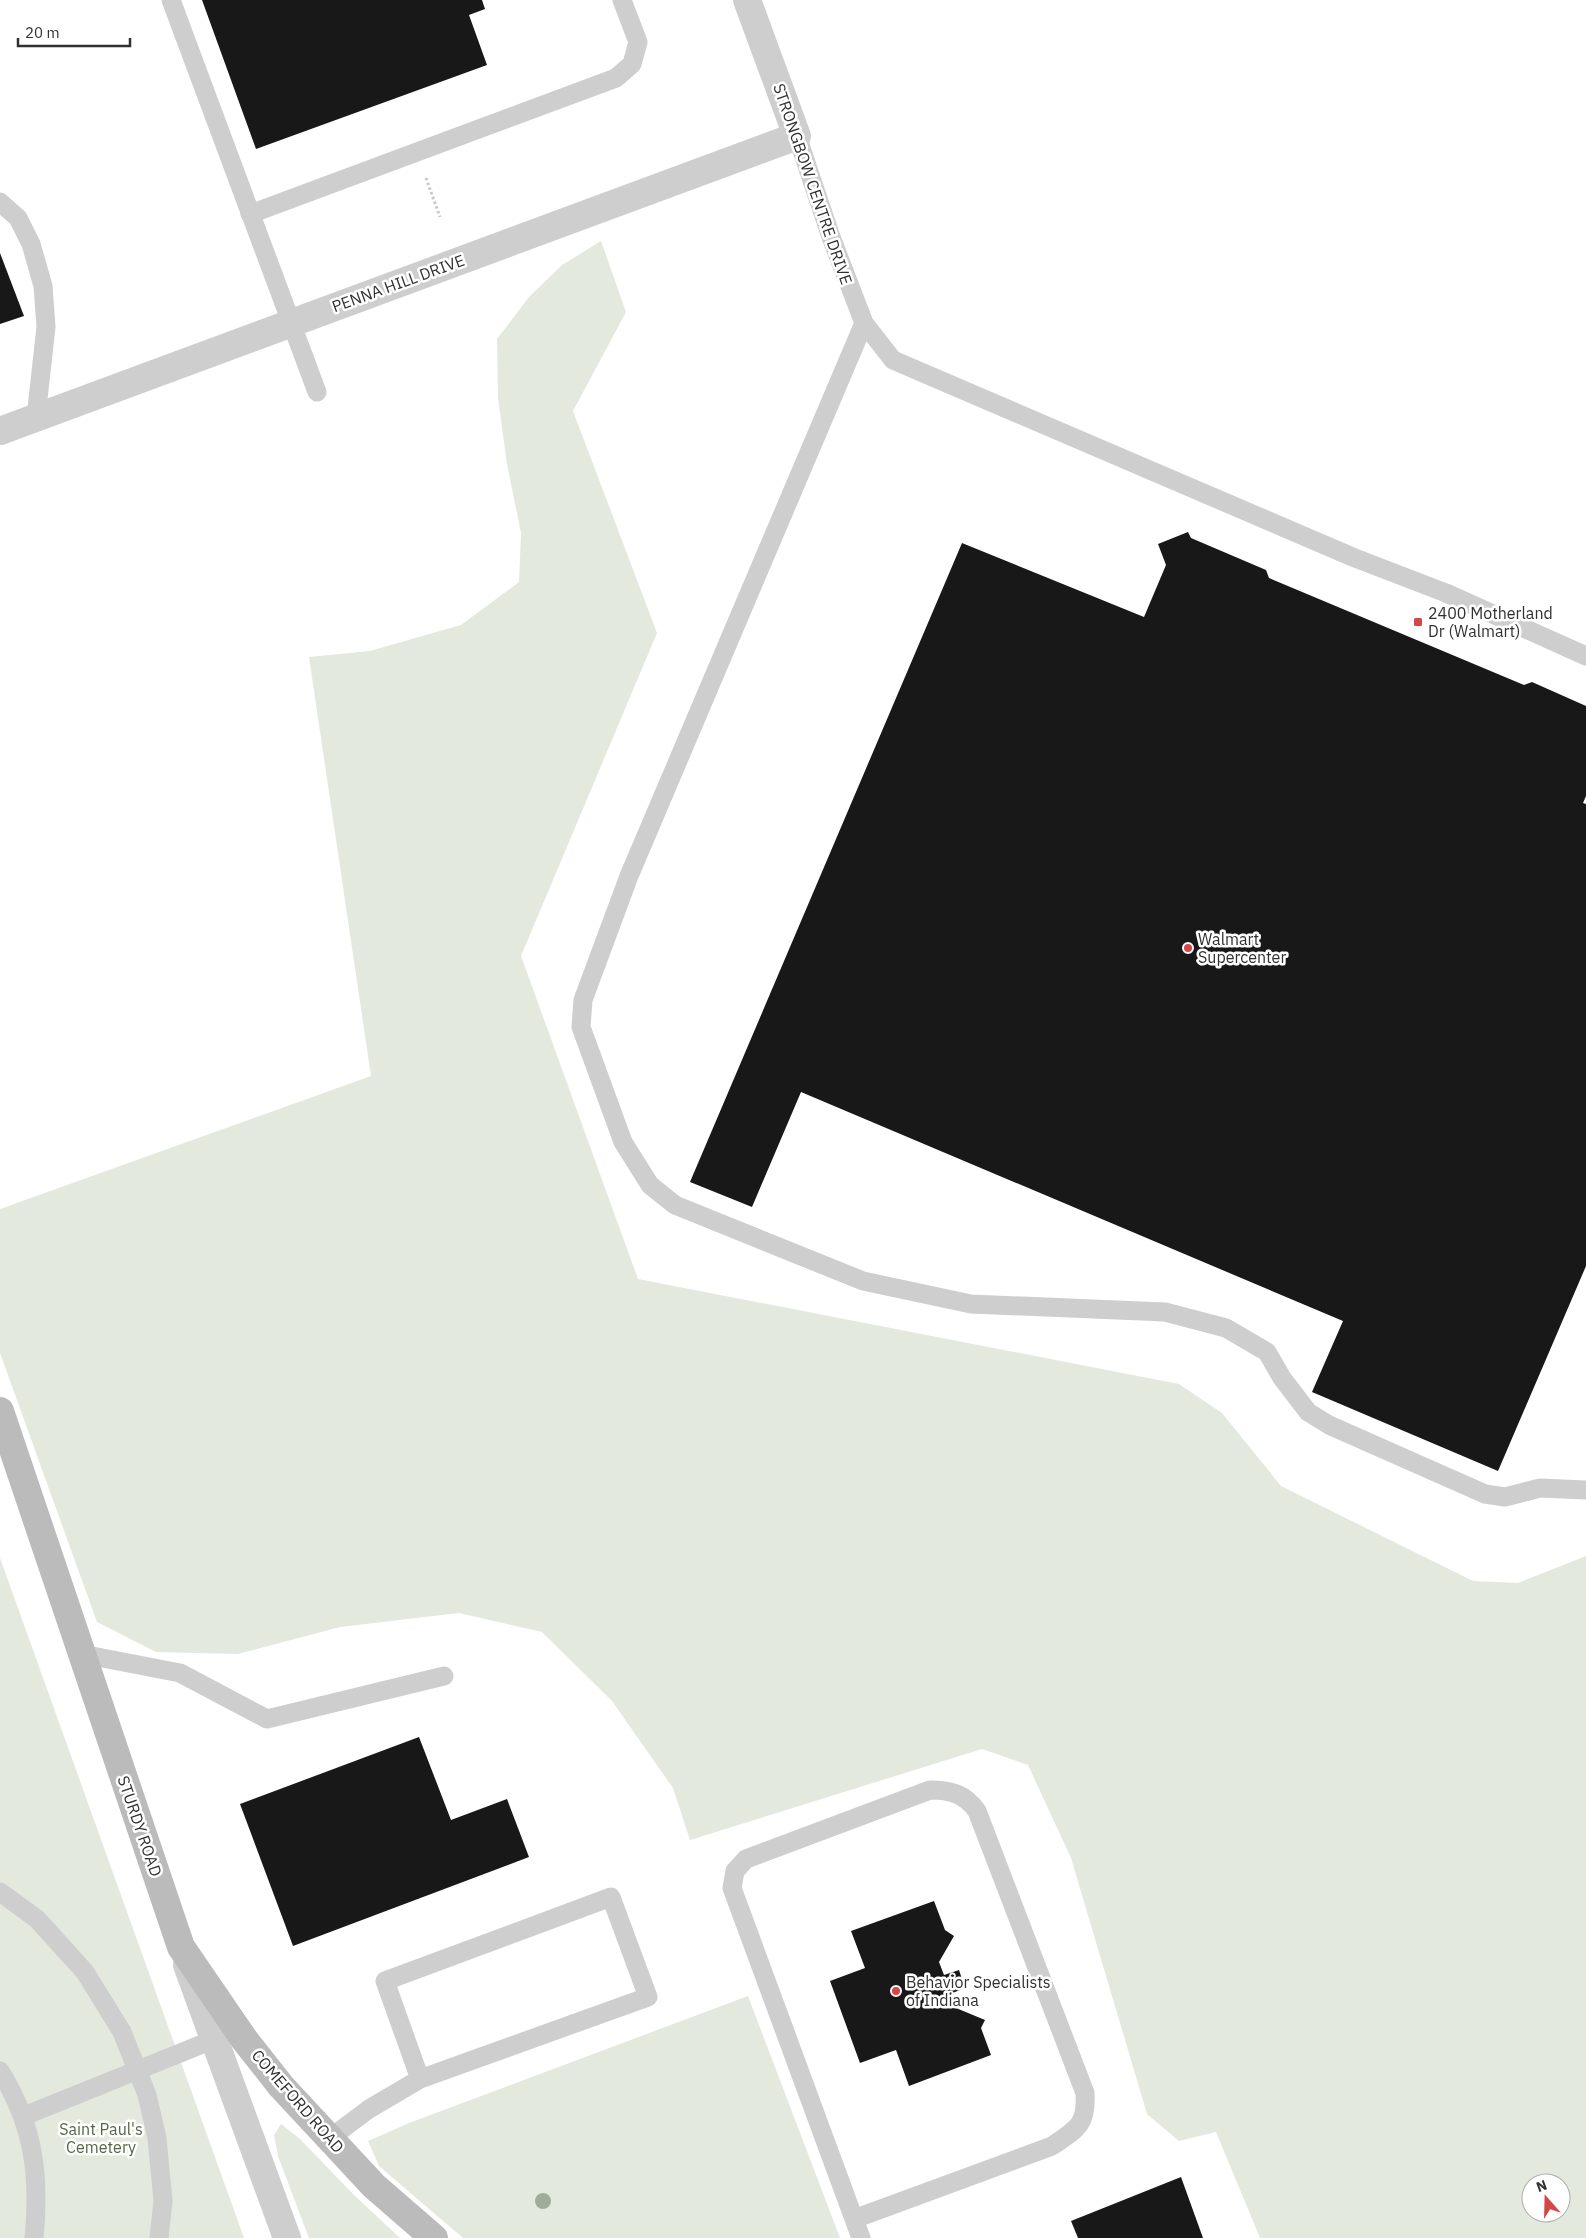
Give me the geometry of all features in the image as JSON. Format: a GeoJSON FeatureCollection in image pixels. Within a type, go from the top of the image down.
{"type":"FeatureCollection","features":[{"type":"Feature","properties":{"kind":"street","name":"STRONGBOW CENTRE DRIVE"},"geometry":{"type":"LineString","coordinates":[[747,0],[797,136]]}},
{"type":"Feature","properties":{"kind":"street","name":"PENNA HILL DRIVE"},"geometry":{"type":"LineString","coordinates":[[0,430],[797,136]]}},
{"type":"Feature","properties":{"kind":"street","name":"STURDY ROAD"},"geometry":{"type":"LineString","coordinates":[[0,1411],[181,1947],[287,2238]]}},
{"type":"Feature","properties":{"kind":"street","name":"COMEFORD ROAD"},"geometry":{"type":"LineString","coordinates":[[181,1947],[244,2039],[281,2086],[374,2186],[434,2238]]}},
{"type":"Feature","properties":{"kind":"lane"},"geometry":{"type":"LineString","coordinates":[[171,0],[317,392]]}},
{"type":"Feature","properties":{"kind":"lane"},"geometry":{"type":"LineString","coordinates":[[250,214],[616,78],[632,64],[638,42],[622,0]]}},
{"type":"Feature","properties":{"kind":"lane","name":"STRONGBOW CENTRE DRIVE"},"geometry":{"type":"LineString","coordinates":[[797,136],[831,237],[864,323],[893,360],[1356,558],[1446,593],[1586,656]]}},
{"type":"Feature","properties":{"kind":"lane"},"geometry":{"type":"LineString","coordinates":[[0,202],[18,218],[31,244],[42,286],[46,327],[36,417]]}},
{"type":"Feature","properties":{"kind":"lane"},"geometry":{"type":"LineString","coordinates":[[864,323],[629,876],[583,1000],[581,1028],[623,1142],[650,1185],[675,1206],[863,1281],[971,1304],[1165,1312],[1226,1328],[1267,1352],[1282,1378],[1308,1412],[1329,1425],[1485,1494],[1505,1497],[1540,1488],[1586,1490]]}},
{"type":"Feature","properties":{"kind":"lane"},"geometry":{"type":"LineString","coordinates":[[82,1654],[180,1673],[267,1718],[444,1676]]}},
{"type":"Feature","properties":{"kind":"lane"},"geometry":{"type":"LineString","coordinates":[[854,2219],[1052,2146],[1077,2128],[1086,2111],[1085,2092],[977,1812],[964,1796],[942,1790],[930,1790],[746,1859],[735,1871],[732,1888],[861,2238]]}},
{"type":"Feature","properties":{"kind":"lane"},"geometry":{"type":"LineString","coordinates":[[0,1892],[37,1919],[85,1972],[122,2032],[147,2094],[157,2138],[162,2201],[159,2238]]}},
{"type":"Feature","properties":{"kind":"lane"},"geometry":{"type":"LineString","coordinates":[[329,2139],[369,2109],[420,2079],[648,1997],[611,1897],[385,1981],[420,2079]]}},
{"type":"Feature","properties":{"kind":"lane"},"geometry":{"type":"LineString","coordinates":[[24,2116],[215,2039]]}},
{"type":"Feature","properties":{"kind":"lane"},"geometry":{"type":"LineString","coordinates":[[0,2071],[24,2116],[34,2159],[38,2201],[34,2238]]}},
{"type":"Feature","properties":{"kind":"path"},"geometry":{"type":"LineString","coordinates":[[423,170],[440,217]]}},
{"type":"Feature","properties":{"kind":"green space"},"geometry":{"type":"Polygon","coordinates":[[[601,241],[626,312],[573,411],[657,633],[521,956],[638,1279],[1179,1384],[1222,1413],[1281,1486],[1473,1581],[1518,1583],[1586,1556],[1586,2238],[1260,2238],[1216,2132],[1179,2141],[1147,2114],[1071,1858],[1028,1765],[982,1749],[690,1840],[673,1788],[612,1701],[542,1632],[459,1613],[340,1627],[238,1654],[156,1652],[97,1622],[0,1353],[0,1209],[371,1076],[309,657],[370,651],[461,625],[519,582],[521,533],[507,464],[498,398],[497,339],[529,297],[562,265],[601,241]]]}},
{"type":"Feature","properties":{"kind":"green space","name":"Saint Paul's Cemetery"},"geometry":{"type":"Polygon","coordinates":[[[0,1558],[244,2238],[0,2238],[0,1558]]]}},
{"type":"Feature","properties":{"kind":"green space"},"geometry":{"type":"Polygon","coordinates":[[[748,1996],[840,2238],[463,2238],[379,2166],[368,2141],[409,2123],[748,1996]]]}},
{"type":"Feature","properties":{"kind":"green space"},"geometry":{"type":"Polygon","coordinates":[[[281,2124],[300,2139],[353,2194],[400,2238],[309,2238],[278,2156],[274,2135],[281,2124]]]}},
{"type":"Feature","properties":{"kind":"building"},"geometry":{"type":"Polygon","coordinates":[[[202,0],[482,0],[485,9],[469,15],[487,65],[256,149],[202,0]]]}},
{"type":"Feature","properties":{"kind":"building"},"geometry":{"type":"Polygon","coordinates":[[[0,253],[24,316],[0,324],[0,253]]]}},
{"type":"Feature","properties":{"kind":"building","name":"Walmart Supercenter"},"geometry":{"type":"Polygon","coordinates":[[[1188,532],[1191,538],[1266,570],[1269,578],[1524,685],[1532,682],[1586,706],[1586,796],[1583,803],[1586,804],[1586,1266],[1498,1471],[1312,1392],[1343,1321],[801,1092],[752,1207],[690,1182],[962,543],[1144,617],[1166,565],[1158,544],[1188,532]]]}},
{"type":"Feature","properties":{"kind":"building"},"geometry":{"type":"Polygon","coordinates":[[[419,1737],[451,1820],[507,1799],[529,1857],[293,1946],[240,1804],[419,1737]]]}},
{"type":"Feature","properties":{"kind":"building","name":"Behavior Specialists of Indiana"},"geometry":{"type":"Polygon","coordinates":[[[934,1901],[945,1930],[954,1936],[939,1962],[944,1975],[959,1970],[965,1988],[950,1994],[956,2008],[985,2020],[981,2028],[991,2055],[909,2086],[896,2050],[860,2063],[830,1981],[865,1968],[851,1931],[934,1901]]]}},
{"type":"Feature","properties":{"kind":"building"},"geometry":{"type":"Polygon","coordinates":[[[1181,2177],[1203,2238],[1078,2238],[1071,2221],[1181,2177]]]}},
{"type":"Feature","properties":{"kind":"place","name":"2400 Motherland Dr (Walmart)"},"geometry":{"type":"Point","coordinates":[1418,622]}},
{"type":"Feature","properties":{"kind":"place","name":"Walmart Supercenter"},"geometry":{"type":"Point","coordinates":[1188,948]}},
{"type":"Feature","properties":{"kind":"place","name":"Behavior Specialists of Indiana"},"geometry":{"type":"Point","coordinates":[896,1991]}}]}
